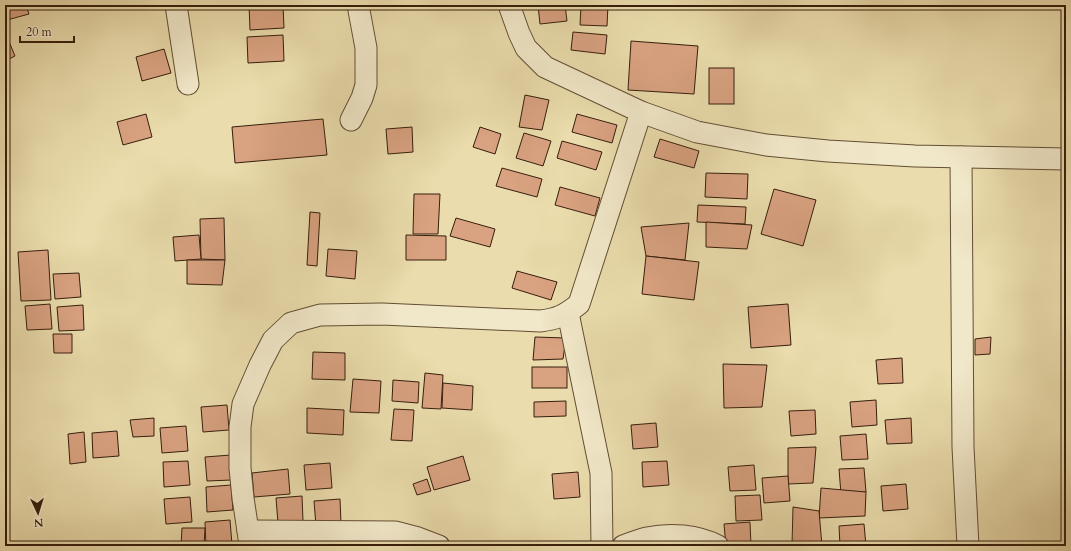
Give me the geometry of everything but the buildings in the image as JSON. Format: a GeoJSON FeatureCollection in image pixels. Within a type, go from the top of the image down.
{"type":"FeatureCollection","features":[{"type":"Feature","properties":{"kind":"street"},"geometry":{"type":"LineString","coordinates":[[176,5],[188,84]]}},
{"type":"Feature","properties":{"kind":"street"},"geometry":{"type":"LineString","coordinates":[[350,120],[362,98],[366,85],[366,48],[358,5]]}},
{"type":"Feature","properties":{"kind":"street"},"geometry":{"type":"LineString","coordinates":[[509,5],[526,48],[545,67],[641,112],[697,132],[766,145],[828,151],[915,156],[1066,159]]}},
{"type":"Feature","properties":{"kind":"street"},"geometry":{"type":"LineString","coordinates":[[439,546],[418,538],[395,532],[249,538],[240,468],[240,427],[242,404],[260,365],[273,340],[291,323],[320,315],[368,314],[540,321],[555,319],[568,313],[579,304],[641,112]]}},
{"type":"Feature","properties":{"kind":"street"},"geometry":{"type":"LineString","coordinates":[[961,157],[963,448],[968,546]]}},
{"type":"Feature","properties":{"kind":"street"},"geometry":{"type":"LineString","coordinates":[[568,313],[601,473],[602,546]]}},
{"type":"Feature","properties":{"kind":"street"},"geometry":{"type":"LineString","coordinates":[[623,546],[648,538],[673,535],[702,539],[718,546]]}}]}
